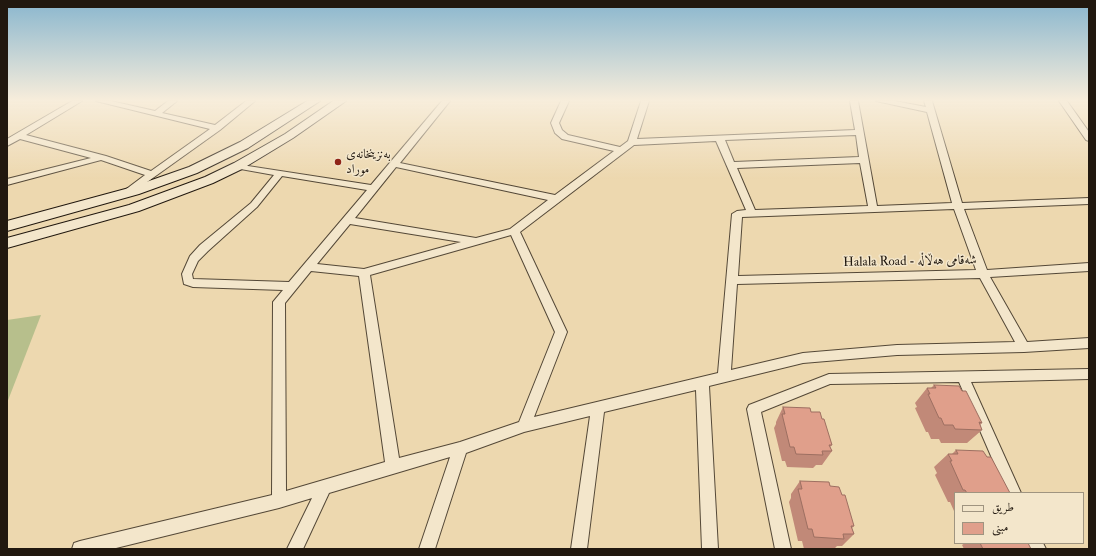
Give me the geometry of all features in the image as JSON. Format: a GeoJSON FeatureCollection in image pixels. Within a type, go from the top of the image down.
{"type":"FeatureCollection","features":[{"type":"Feature","properties":{"kind":"street"},"geometry":{"type":"LineString","coordinates":[[7,143],[34,127]]}},
{"type":"Feature","properties":{"kind":"street"},"geometry":{"type":"LineString","coordinates":[[212,127],[217,128]]}},
{"type":"Feature","properties":{"kind":"street"},"geometry":{"type":"LineString","coordinates":[[7,226],[171,179],[220,158],[272,127]]}},
{"type":"Feature","properties":{"kind":"street"},"geometry":{"type":"LineString","coordinates":[[7,243],[134,208],[201,183],[238,166],[302,127]]}},
{"type":"Feature","properties":{"kind":"street"},"geometry":{"type":"LineString","coordinates":[[279,500],[279,302],[425,127]]}},
{"type":"Feature","properties":{"kind":"street"},"geometry":{"type":"LineString","coordinates":[[557,127],[558,131],[566,137],[621,150]]}},
{"type":"Feature","properties":{"kind":"street"},"geometry":{"type":"LineString","coordinates":[[632,142],[637,127]]}},
{"type":"Feature","properties":{"kind":"street"},"geometry":{"type":"LineString","coordinates":[[858,127],[873,209]]}},
{"type":"Feature","properties":{"kind":"street"},"geometry":{"type":"LineString","coordinates":[[936,127],[958,206],[983,274],[1024,347]]}},
{"type":"Feature","properties":{"kind":"street"},"geometry":{"type":"LineString","coordinates":[[1081,127],[1089,138]]}},
{"type":"Feature","properties":{"kind":"street"},"geometry":{"type":"LineString","coordinates":[[126,193],[217,128]]}},
{"type":"Feature","properties":{"kind":"street"},"geometry":{"type":"LineString","coordinates":[[308,267],[364,273],[514,231],[632,142],[859,132]]}},
{"type":"Feature","properties":{"kind":"street"},"geometry":{"type":"LineString","coordinates":[[18,136],[103,158],[152,174]]}},
{"type":"Feature","properties":{"kind":"street"},"geometry":{"type":"LineString","coordinates":[[720,138],[752,214]]}},
{"type":"Feature","properties":{"kind":"street"},"geometry":{"type":"LineString","coordinates":[[7,182],[103,158]]}},
{"type":"Feature","properties":{"kind":"street"},"geometry":{"type":"LineString","coordinates":[[731,165],[864,160]]}},
{"type":"Feature","properties":{"kind":"street"},"geometry":{"type":"LineString","coordinates":[[394,164],[556,199]]}},
{"type":"Feature","properties":{"kind":"street"},"geometry":{"type":"LineString","coordinates":[[238,166],[374,188]]}},
{"type":"Feature","properties":{"kind":"street"},"geometry":{"type":"LineString","coordinates":[[280,173],[254,205],[204,248],[194,260],[187,274],[188,281],[193,283],[292,286]]}},
{"type":"Feature","properties":{"kind":"street"},"geometry":{"type":"LineString","coordinates":[[724,378],[738,214],[1089,201]]}},
{"type":"Feature","properties":{"kind":"street"},"geometry":{"type":"LineString","coordinates":[[348,220],[476,242]]}},
{"type":"Feature","properties":{"kind":"street"},"geometry":{"type":"LineString","coordinates":[[514,231],[561,332],[524,426]]}},
{"type":"Feature","properties":{"kind":"street","name":"Halala Road - شەقامی هەڵاڵە"},"geometry":{"type":"LineString","coordinates":[[732,280],[983,274],[1089,267]]}},
{"type":"Feature","properties":{"kind":"street"},"geometry":{"type":"LineString","coordinates":[[364,273],[393,466]]}},
{"type":"Feature","properties":{"kind":"street"},"geometry":{"type":"LineString","coordinates":[[80,549],[279,500],[393,466],[460,448],[524,426],[702,384],[803,358],[897,350],[1024,347],[1089,343]]}},
{"type":"Feature","properties":{"kind":"street"},"geometry":{"type":"LineString","coordinates":[[783,549],[754,409],[829,379],[1089,374]]}},
{"type":"Feature","properties":{"kind":"street"},"geometry":{"type":"LineString","coordinates":[[963,377],[1014,492]]}},
{"type":"Feature","properties":{"kind":"street"},"geometry":{"type":"LineString","coordinates":[[702,384],[710,549]]}},
{"type":"Feature","properties":{"kind":"street"},"geometry":{"type":"LineString","coordinates":[[579,549],[598,408]]}},
{"type":"Feature","properties":{"kind":"street"},"geometry":{"type":"LineString","coordinates":[[427,549],[460,448]]}},
{"type":"Feature","properties":{"kind":"street"},"geometry":{"type":"LineString","coordinates":[[295,549],[325,486]]}},
{"type":"Feature","properties":{"kind":"green space"},"geometry":{"type":"Polygon","coordinates":[[[41,315],[7,403],[7,320],[41,315]]]}},
{"type":"Feature","properties":{"kind":"building"},"geometry":{"type":"Polygon","coordinates":[[[934,385],[959,386],[962,391],[966,391],[982,423],[979,422],[982,430],[955,429],[953,425],[944,425],[941,418],[939,418],[928,394],[930,394],[927,388],[936,388],[934,385]]]}},
{"type":"Feature","properties":{"kind":"building"},"geometry":{"type":"Polygon","coordinates":[[[783,407],[810,408],[811,412],[820,412],[822,419],[824,419],[832,445],[829,445],[832,451],[822,451],[823,455],[796,454],[794,447],[790,447],[782,414],[785,414],[783,407]]]}},
{"type":"Feature","properties":{"kind":"building"},"geometry":{"type":"Polygon","coordinates":[[[956,450],[983,451],[987,457],[991,457],[1009,492],[966,492],[963,490],[948,454],[958,454],[956,450]]]}},
{"type":"Feature","properties":{"kind":"building"},"geometry":{"type":"Polygon","coordinates":[[[800,481],[829,482],[830,486],[839,487],[842,495],[845,495],[854,526],[851,526],[854,534],[843,534],[844,539],[814,537],[812,529],[808,529],[798,489],[802,489],[800,481]]]}},
{"type":"Feature","properties":{"kind":"building"},"geometry":{"type":"Polygon","coordinates":[[[980,544],[1028,544],[1031,549],[983,549],[980,544]]]}},
{"type":"Feature","properties":{"kind":"place","name":"بەنزینخانەی موراد"},"geometry":{"type":"Point","coordinates":[338,162]}}]}
